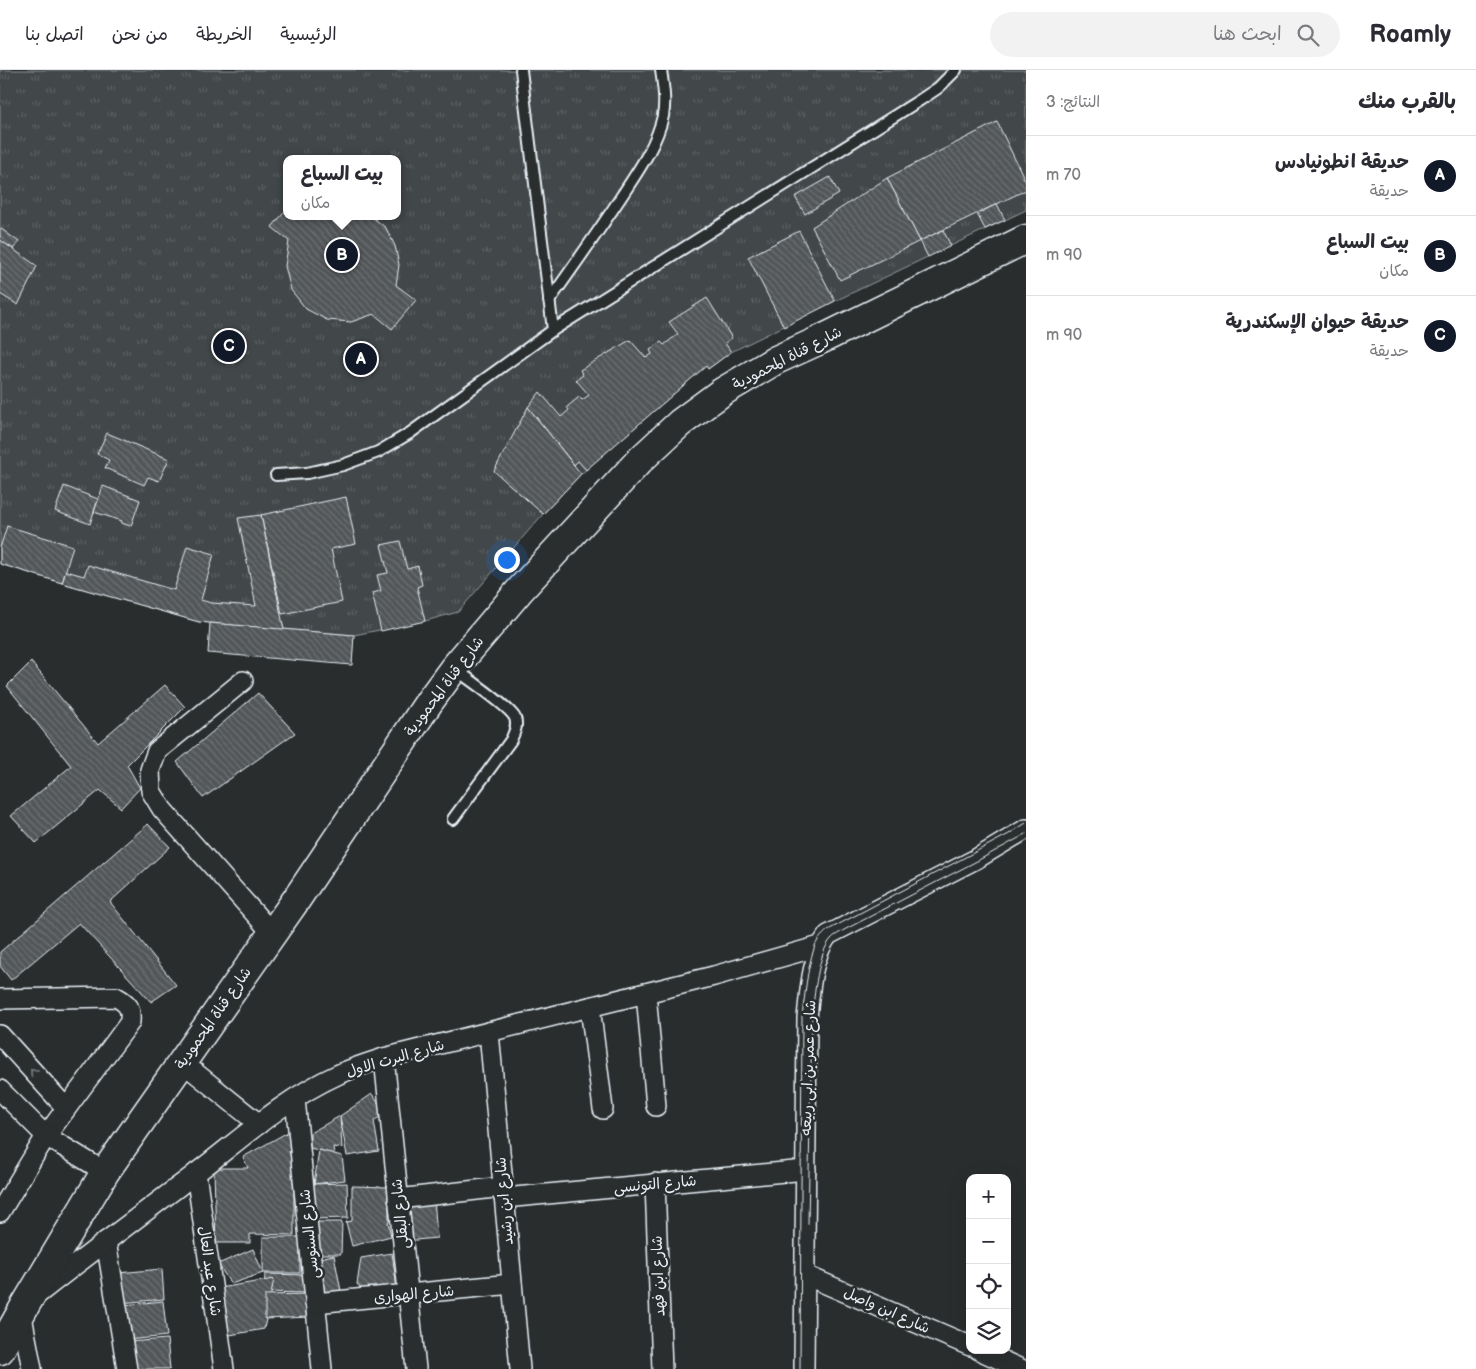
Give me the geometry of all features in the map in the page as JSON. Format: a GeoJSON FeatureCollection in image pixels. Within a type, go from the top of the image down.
{"type":"FeatureCollection","features":[{"type":"Feature","properties":{"kind":"main road","name":"شارع قناة المحمودية"},"geometry":{"type":"LineString","coordinates":[[24,1307],[105,1172],[272,933],[429,702],[454,668],[520,590],[639,461],[680,423],[722,392],[776,360],[1026,239]]}},
{"type":"Feature","properties":{"kind":"main road","name":"شارع البرت الاول"},"geometry":{"type":"LineString","coordinates":[[0,1350],[24,1307]]}},
{"type":"Feature","properties":{"kind":"street"},"geometry":{"type":"LineString","coordinates":[[243,681],[157,751],[150,770],[151,791],[162,809],[272,933]]}},
{"type":"Feature","properties":{"kind":"street"},"geometry":{"type":"LineString","coordinates":[[820,946],[828,935],[976,858],[1026,829]]}},
{"type":"Feature","properties":{"kind":"street","name":"شارع البرت الاول"},"geometry":{"type":"LineString","coordinates":[[24,1307],[106,1241],[259,1124],[295,1099],[337,1075],[384,1058],[714,976],[820,946]]}},
{"type":"Feature","properties":{"kind":"street","name":"شارع عمر بن ابى ربيعه"},"geometry":{"type":"LineString","coordinates":[[804,1369],[807,1018],[811,985],[820,946]]}},
{"type":"Feature","properties":{"kind":"street"},"geometry":{"type":"LineString","coordinates":[[646,993],[656,1106]]}},
{"type":"Feature","properties":{"kind":"street"},"geometry":{"type":"LineString","coordinates":[[0,999],[116,998],[126,1002],[131,1011],[130,1022],[46,1136],[0,1212]]}},
{"type":"Feature","properties":{"kind":"street"},"geometry":{"type":"LineString","coordinates":[[590,1007],[603,1109]]}},
{"type":"Feature","properties":{"kind":"street","name":"شارع ابن رشيد"},"geometry":{"type":"LineString","coordinates":[[489,1032],[520,1369]]}},
{"type":"Feature","properties":{"kind":"street"},"geometry":{"type":"LineString","coordinates":[[0,1035],[66,1108]]}},
{"type":"Feature","properties":{"kind":"street","name":"شارع البقلى"},"geometry":{"type":"LineString","coordinates":[[384,1058],[416,1369]]}},
{"type":"Feature","properties":{"kind":"street"},"geometry":{"type":"LineString","coordinates":[[182,1062],[259,1124]]}},
{"type":"Feature","properties":{"kind":"street"},"geometry":{"type":"LineString","coordinates":[[0,1090],[46,1136],[105,1172]]}},
{"type":"Feature","properties":{"kind":"street","name":"شارع السنوسى"},"geometry":{"type":"LineString","coordinates":[[295,1099],[322,1369]]}},
{"type":"Feature","properties":{"kind":"street","name":"شارع التونسى"},"geometry":{"type":"LineString","coordinates":[[398,1199],[655,1183],[806,1170]]}},
{"type":"Feature","properties":{"kind":"street","name":"شارع عبد العال"},"geometry":{"type":"LineString","coordinates":[[196,1173],[224,1369]]}},
{"type":"Feature","properties":{"kind":"street","name":"شارع ابن فهد"},"geometry":{"type":"LineString","coordinates":[[655,1183],[662,1369]]}},
{"type":"Feature","properties":{"kind":"street"},"geometry":{"type":"LineString","coordinates":[[106,1241],[127,1369]]}},
{"type":"Feature","properties":{"kind":"street","name":"شارع ابن واصل"},"geometry":{"type":"LineString","coordinates":[[805,1275],[966,1344]]}},
{"type":"Feature","properties":{"kind":"street","name":"شارع الهوارى"},"geometry":{"type":"LineString","coordinates":[[315,1303],[512,1284]]}},
{"type":"Feature","properties":{"kind":"street"},"geometry":{"type":"LineString","coordinates":[[24,1307],[32,1369]]}},
{"type":"Feature","properties":{"kind":"street"},"geometry":{"type":"LineString","coordinates":[[988,1354],[1021,1369]]}},
{"type":"Feature","properties":{"kind":"lane"},"geometry":{"type":"LineString","coordinates":[[521,70],[553,330]]}},
{"type":"Feature","properties":{"kind":"lane"},"geometry":{"type":"LineString","coordinates":[[549,301],[598,232],[652,148],[663,115],[665,98],[661,70]]}},
{"type":"Feature","properties":{"kind":"lane"},"geometry":{"type":"LineString","coordinates":[[276,475],[307,474],[343,465],[378,452],[410,433],[553,330],[920,100],[938,88],[956,70]]}},
{"type":"Feature","properties":{"kind":"lane"},"geometry":{"type":"LineString","coordinates":[[453,819],[516,729],[515,718],[507,709],[454,668]]}},
{"type":"Feature","properties":{"kind":"green space"},"geometry":{"type":"Polygon","coordinates":[[[0,70],[1026,70],[1026,210],[731,352],[708,369],[706,366],[581,474],[543,514],[458,612],[425,621],[354,635],[199,622],[0,564],[0,70]]]}},
{"type":"Feature","properties":{"kind":"building"},"geometry":{"type":"Polygon","coordinates":[[[997,122],[1026,182],[1026,190],[920,241],[887,178],[997,122]]]}},
{"type":"Feature","properties":{"kind":"building"},"geometry":{"type":"Polygon","coordinates":[[[830,177],[839,194],[805,214],[795,197],[830,177]]]}},
{"type":"Feature","properties":{"kind":"building"},"geometry":{"type":"Polygon","coordinates":[[[887,178],[920,241],[840,280],[812,227],[887,178]]]}},
{"type":"Feature","properties":{"kind":"building"},"geometry":{"type":"Polygon","coordinates":[[[997,204],[1005,220],[985,229],[977,214],[997,204]]]}},
{"type":"Feature","properties":{"kind":"building"},"geometry":{"type":"Polygon","coordinates":[[[283,214],[283,220],[376,220],[386,228],[395,246],[399,265],[396,285],[416,300],[392,329],[374,314],[351,322],[327,320],[306,309],[291,290],[285,266],[289,241],[272,227],[283,214]]]}},
{"type":"Feature","properties":{"kind":"building"},"geometry":{"type":"Polygon","coordinates":[[[0,228],[19,242],[13,249],[0,240],[0,228]]]}},
{"type":"Feature","properties":{"kind":"building"},"geometry":{"type":"Polygon","coordinates":[[[943,230],[951,246],[928,257],[920,241],[943,230]]]}},
{"type":"Feature","properties":{"kind":"building"},"geometry":{"type":"Polygon","coordinates":[[[799,231],[835,301],[784,327],[748,257],[799,231]]]}},
{"type":"Feature","properties":{"kind":"building"},"geometry":{"type":"Polygon","coordinates":[[[0,240],[37,266],[18,305],[0,294],[0,240]]]}},
{"type":"Feature","properties":{"kind":"building"},"geometry":{"type":"Polygon","coordinates":[[[707,298],[732,338],[725,343],[731,352],[708,369],[706,366],[586,470],[578,461],[574,465],[528,407],[540,392],[561,417],[569,410],[567,407],[579,397],[582,400],[589,395],[576,380],[583,375],[580,370],[630,340],[646,358],[652,354],[650,350],[661,342],[664,345],[678,334],[669,322],[707,298]]]}},
{"type":"Feature","properties":{"kind":"building"},"geometry":{"type":"Polygon","coordinates":[[[528,407],[581,474],[543,514],[494,471],[528,407]]]}},
{"type":"Feature","properties":{"kind":"building"},"geometry":{"type":"Polygon","coordinates":[[[107,433],[169,459],[159,481],[148,477],[144,485],[105,468],[109,460],[97,454],[107,433]]]}},
{"type":"Feature","properties":{"kind":"building"},"geometry":{"type":"Polygon","coordinates":[[[64,486],[98,499],[90,524],[55,511],[64,486]]]}},
{"type":"Feature","properties":{"kind":"building"},"geometry":{"type":"Polygon","coordinates":[[[103,486],[140,500],[131,526],[94,512],[103,486]]]}},
{"type":"Feature","properties":{"kind":"building"},"geometry":{"type":"Polygon","coordinates":[[[346,497],[356,544],[331,549],[342,602],[282,614],[261,515],[346,497]]]}},
{"type":"Feature","properties":{"kind":"building"},"geometry":{"type":"Polygon","coordinates":[[[261,515],[284,630],[199,622],[62,583],[66,571],[84,576],[88,565],[174,590],[187,546],[214,554],[201,600],[211,603],[256,606],[238,518],[261,515]]]}},
{"type":"Feature","properties":{"kind":"building"},"geometry":{"type":"Polygon","coordinates":[[[7,526],[73,546],[62,583],[0,564],[0,548],[7,526]]]}},
{"type":"Feature","properties":{"kind":"building"},"geometry":{"type":"Polygon","coordinates":[[[400,541],[407,569],[418,566],[422,585],[417,587],[425,621],[381,631],[372,593],[381,591],[377,575],[388,573],[381,545],[400,541]]]}},
{"type":"Feature","properties":{"kind":"building"},"geometry":{"type":"Polygon","coordinates":[[[210,623],[354,635],[352,665],[208,653],[210,623]]]}},
{"type":"Feature","properties":{"kind":"building"},"geometry":{"type":"Polygon","coordinates":[[[31,662],[98,743],[165,685],[185,707],[127,765],[140,788],[121,808],[100,790],[36,843],[11,816],[71,766],[7,686],[31,662]]]}},
{"type":"Feature","properties":{"kind":"building"},"geometry":{"type":"Polygon","coordinates":[[[258,693],[295,733],[203,798],[177,762],[258,693]]]}},
{"type":"Feature","properties":{"kind":"building"},"geometry":{"type":"Polygon","coordinates":[[[148,824],[170,847],[110,902],[176,985],[151,1002],[79,923],[11,980],[0,966],[0,952],[148,824]]]}},
{"type":"Feature","properties":{"kind":"building"},"geometry":{"type":"Polygon","coordinates":[[[372,1094],[385,1113],[374,1121],[379,1151],[347,1156],[340,1116],[372,1094]]]}},
{"type":"Feature","properties":{"kind":"building"},"geometry":{"type":"Polygon","coordinates":[[[340,1116],[342,1148],[333,1147],[334,1154],[310,1148],[310,1133],[340,1116]]]}},
{"type":"Feature","properties":{"kind":"building"},"geometry":{"type":"Polygon","coordinates":[[[288,1132],[296,1147],[289,1151],[296,1169],[294,1171],[294,1235],[250,1234],[250,1243],[216,1243],[214,1168],[248,1168],[243,1157],[288,1132]]]}},
{"type":"Feature","properties":{"kind":"building"},"geometry":{"type":"Polygon","coordinates":[[[319,1150],[342,1156],[345,1180],[314,1184],[319,1150]]]}},
{"type":"Feature","properties":{"kind":"building"},"geometry":{"type":"Polygon","coordinates":[[[347,1183],[348,1218],[312,1219],[311,1184],[347,1183]]]}},
{"type":"Feature","properties":{"kind":"building"},"geometry":{"type":"Polygon","coordinates":[[[352,1186],[389,1187],[388,1222],[391,1236],[352,1246],[346,1222],[352,1221],[352,1186]]]}},
{"type":"Feature","properties":{"kind":"building"},"geometry":{"type":"Polygon","coordinates":[[[434,1197],[437,1238],[405,1241],[402,1199],[434,1197]]]}},
{"type":"Feature","properties":{"kind":"building"},"geometry":{"type":"Polygon","coordinates":[[[316,1222],[342,1222],[341,1254],[316,1254],[316,1222]]]}},
{"type":"Feature","properties":{"kind":"building"},"geometry":{"type":"Polygon","coordinates":[[[263,1237],[300,1237],[300,1273],[263,1273],[263,1237]]]}},
{"type":"Feature","properties":{"kind":"building"},"geometry":{"type":"Polygon","coordinates":[[[253,1249],[263,1273],[231,1284],[218,1264],[253,1249]]]}},
{"type":"Feature","properties":{"kind":"building"},"geometry":{"type":"Polygon","coordinates":[[[392,1253],[397,1288],[363,1291],[357,1284],[361,1258],[392,1253]]]}},
{"type":"Feature","properties":{"kind":"building"},"geometry":{"type":"Polygon","coordinates":[[[334,1255],[341,1291],[322,1295],[315,1259],[334,1255]]]}},
{"type":"Feature","properties":{"kind":"building"},"geometry":{"type":"Polygon","coordinates":[[[162,1269],[164,1299],[120,1303],[118,1273],[162,1269]]]}},
{"type":"Feature","properties":{"kind":"building"},"geometry":{"type":"Polygon","coordinates":[[[265,1274],[308,1275],[308,1293],[264,1292],[265,1274]]]}},
{"type":"Feature","properties":{"kind":"building"},"geometry":{"type":"Polygon","coordinates":[[[274,1279],[264,1329],[224,1336],[219,1288],[274,1279]]]}},
{"type":"Feature","properties":{"kind":"building"},"geometry":{"type":"Polygon","coordinates":[[[308,1294],[309,1317],[265,1319],[265,1295],[308,1294]]]}},
{"type":"Feature","properties":{"kind":"building"},"geometry":{"type":"Polygon","coordinates":[[[163,1301],[167,1336],[128,1340],[124,1305],[163,1301]]]}},
{"type":"Feature","properties":{"kind":"building"},"geometry":{"type":"Polygon","coordinates":[[[167,1339],[170,1369],[130,1369],[128,1342],[167,1339]]]}},
{"type":"Feature","properties":{"kind":"tram line"},"geometry":{"type":"LineString","coordinates":[[800,1369],[802,1016],[808,973],[815,946],[819,938],[828,930],[1009,834],[1026,823]]}},
{"type":"Feature","properties":{"kind":"tram line"},"geometry":{"type":"LineString","coordinates":[[808,1224],[812,1016],[817,976],[827,946],[832,938],[844,930],[1026,834]]}},
{"type":"Feature","properties":{"kind":"place","name":"بيت السباع"},"geometry":{"type":"Point","coordinates":[342,255]}},
{"type":"Feature","properties":{"kind":"place","name":"حديقة حيوان الإسكندرية"},"geometry":{"type":"Point","coordinates":[229,346]}},
{"type":"Feature","properties":{"kind":"place","name":"حديقة انطونيادس"},"geometry":{"type":"Point","coordinates":[361,359]}}]}
